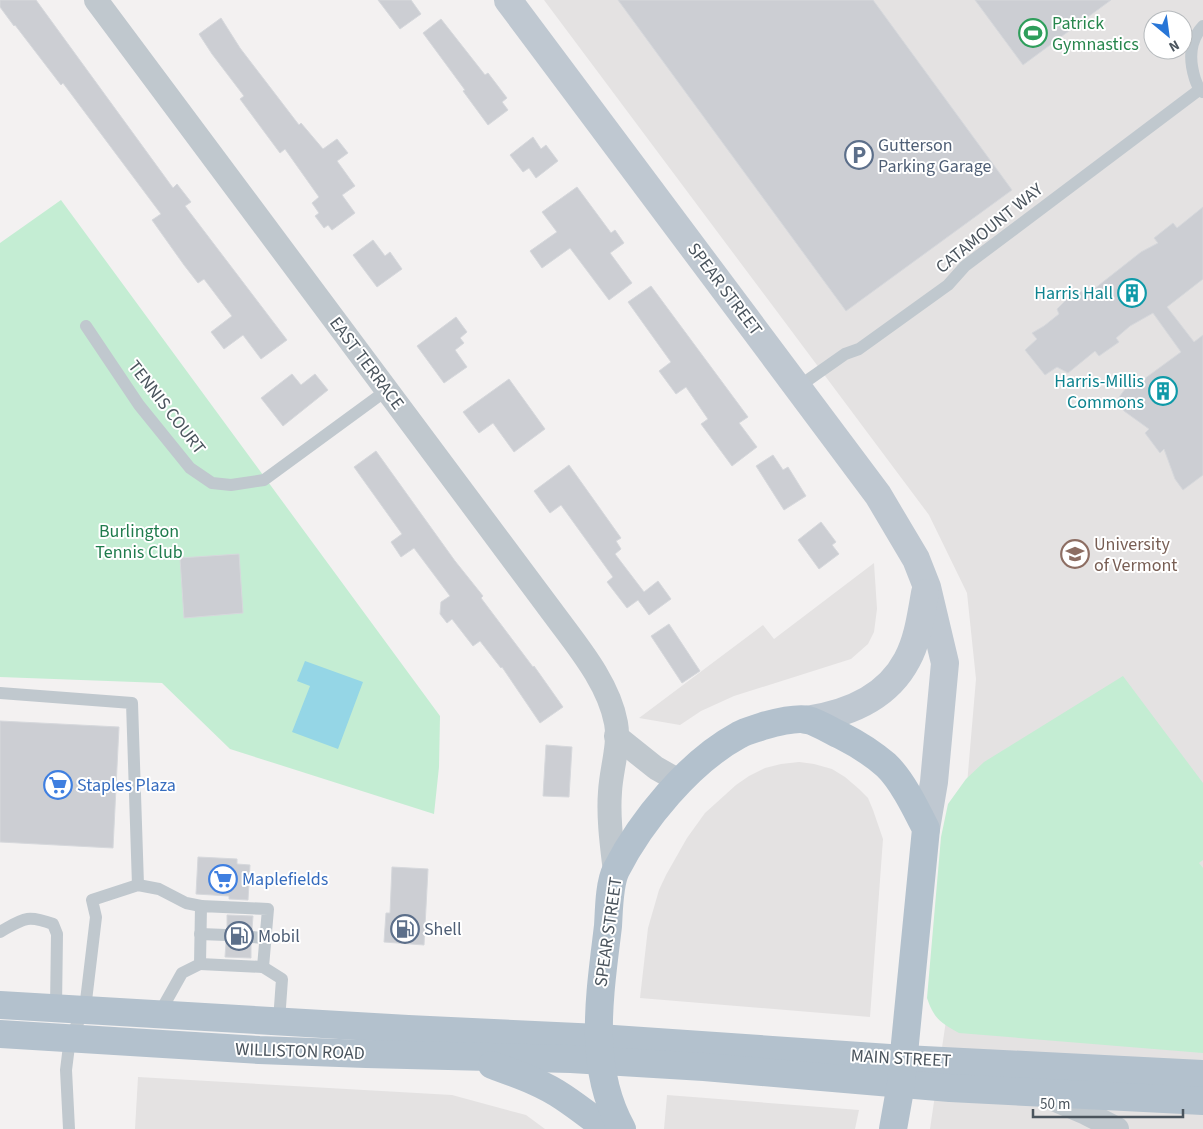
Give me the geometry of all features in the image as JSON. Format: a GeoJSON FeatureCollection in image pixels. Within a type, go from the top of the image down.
{"type":"FeatureCollection","features":[{"type":"Feature","properties":{"kind":"main road","name":"SPEAR STREET"},"geometry":{"type":"LineString","coordinates":[[508,0],[878,494],[916,559],[927,587],[945,663],[902,1071],[893,1129]]}},
{"type":"Feature","properties":{"kind":"main road","name":"SPEAR STREET"},"geometry":{"type":"LineString","coordinates":[[622,1129],[612,1112],[599,1050],[599,1001],[615,872],[651,814],[679,781],[709,755],[739,735],[776,722],[806,720],[844,712],[860,705],[888,686],[908,660],[916,636],[927,587]]}},
{"type":"Feature","properties":{"kind":"main road","name":"SPEAR STREET"},"geometry":{"type":"LineString","coordinates":[[806,720],[862,746],[887,766],[907,794],[926,829]]}},
{"type":"Feature","properties":{"kind":"main road","name":"WILLISTON ROAD"},"geometry":{"type":"LineString","coordinates":[[0,1005],[278,1021],[599,1050]]}},
{"type":"Feature","properties":{"kind":"main road","name":"WILLISTON ROAD"},"geometry":{"type":"LineString","coordinates":[[0,1034],[259,1050],[470,1057],[599,1050]]}},
{"type":"Feature","properties":{"kind":"main road","name":"MAIN STREET"},"geometry":{"type":"LineString","coordinates":[[599,1050],[902,1071],[1203,1074]]}},
{"type":"Feature","properties":{"kind":"main road"},"geometry":{"type":"LineString","coordinates":[[470,1057],[521,1075],[548,1088],[607,1129]]}},
{"type":"Feature","properties":{"kind":"main road","name":"MAIN STREET"},"geometry":{"type":"LineString","coordinates":[[902,1071],[1037,1092],[1203,1101]]}},
{"type":"Feature","properties":{"kind":"street","name":"EAST TERRACE"},"geometry":{"type":"LineString","coordinates":[[96,0],[582,653],[604,690],[614,716],[616,736],[610,793],[615,872]]}},
{"type":"Feature","properties":{"kind":"street"},"geometry":{"type":"LineString","coordinates":[[616,736],[656,768],[679,781]]}},
{"type":"Feature","properties":{"kind":"street"},"geometry":{"type":"LineString","coordinates":[[1037,1092],[1086,1113],[1117,1129]]}},
{"type":"Feature","properties":{"kind":"lane","name":"CATAMOUNT WAY"},"geometry":{"type":"LineString","coordinates":[[798,387],[844,354],[859,349],[948,285],[965,266],[1117,150],[1201,91],[1192,69],[1191,51],[1197,33],[1203,26]]}},
{"type":"Feature","properties":{"kind":"lane","name":"TENNIS COURT"},"geometry":{"type":"LineString","coordinates":[[86,326],[139,405],[190,468],[212,483],[231,485],[264,480],[387,390]]}},
{"type":"Feature","properties":{"kind":"lane"},"geometry":{"type":"LineString","coordinates":[[0,693],[132,703],[138,885]]}},
{"type":"Feature","properties":{"kind":"lane"},"geometry":{"type":"LineString","coordinates":[[70,1129],[66,1070],[70,1038],[86,1009],[96,917],[92,900],[138,885],[159,889],[186,903],[201,906],[268,909],[264,966]]}},
{"type":"Feature","properties":{"kind":"lane"},"geometry":{"type":"LineString","coordinates":[[200,964],[201,906]]}},
{"type":"Feature","properties":{"kind":"lane"},"geometry":{"type":"LineString","coordinates":[[0,932],[25,918],[53,924],[56,934],[56,1008],[70,1038]]}},
{"type":"Feature","properties":{"kind":"lane"},"geometry":{"type":"LineString","coordinates":[[200,934],[226,935]]}},
{"type":"Feature","properties":{"kind":"lane"},"geometry":{"type":"LineString","coordinates":[[252,937],[266,938]]}},
{"type":"Feature","properties":{"kind":"lane"},"geometry":{"type":"LineString","coordinates":[[159,1014],[182,973],[200,964],[264,966],[282,978],[278,1021]]}},
{"type":"Feature","properties":{"kind":"shaded area","name":"University of Vermont"},"geometry":{"type":"Polygon","coordinates":[[[544,0],[1203,0],[1203,1129],[930,1129],[948,1007],[976,679],[967,593],[929,515],[544,0]]]}},
{"type":"Feature","properties":{"kind":"shaded area"},"geometry":{"type":"Polygon","coordinates":[[[874,563],[877,609],[874,632],[868,644],[851,659],[734,696],[701,711],[680,725],[639,718],[763,625],[774,639],[874,563]]]}},
{"type":"Feature","properties":{"kind":"shaded area"},"geometry":{"type":"Polygon","coordinates":[[[799,762],[832,769],[859,789],[868,798],[883,839],[870,1017],[640,998],[648,928],[659,890],[687,838],[705,813],[749,776],[765,768],[799,762]]]}},
{"type":"Feature","properties":{"kind":"shaded area"},"geometry":{"type":"Polygon","coordinates":[[[138,1077],[452,1095],[526,1115],[545,1129],[135,1129],[138,1077]]]}},
{"type":"Feature","properties":{"kind":"shaded area"},"geometry":{"type":"Polygon","coordinates":[[[667,1095],[859,1110],[855,1129],[664,1129],[667,1095]]]}},
{"type":"Feature","properties":{"kind":"green space","name":"Burlington Tennis Club"},"geometry":{"type":"Polygon","coordinates":[[[61,200],[440,716],[439,767],[434,814],[230,749],[162,683],[0,677],[0,243],[61,200]]]}},
{"type":"Feature","properties":{"kind":"green space"},"geometry":{"type":"Polygon","coordinates":[[[1123,676],[1203,783],[1203,860],[1199,863],[1203,868],[1203,1053],[959,1033],[935,1016],[927,998],[941,837],[948,804],[966,779],[984,762],[1123,676]]]}},
{"type":"Feature","properties":{"kind":"water"},"geometry":{"type":"Polygon","coordinates":[[[305,661],[363,682],[338,749],[292,732],[310,686],[297,681],[305,661]]]}},
{"type":"Feature","properties":{"kind":"building"},"geometry":{"type":"Polygon","coordinates":[[[0,0],[36,0],[173,188],[177,184],[191,202],[185,206],[287,340],[261,359],[243,335],[224,349],[211,332],[232,316],[204,279],[198,283],[184,265],[152,220],[161,214],[63,83],[61,85],[14,26],[0,7],[0,0]]]}},
{"type":"Feature","properties":{"kind":"building"},"geometry":{"type":"Polygon","coordinates":[[[378,0],[411,0],[421,14],[400,29],[378,0]]]}},
{"type":"Feature","properties":{"kind":"building","name":"Gutterson Parking Garage"},"geometry":{"type":"Polygon","coordinates":[[[618,0],[873,0],[1012,190],[846,311],[618,0]]]}},
{"type":"Feature","properties":{"kind":"building","name":"Patrick Gymnastics"},"geometry":{"type":"Polygon","coordinates":[[[975,0],[1111,0],[1023,65],[975,0]]]}},
{"type":"Feature","properties":{"kind":"building"},"geometry":{"type":"Polygon","coordinates":[[[221,18],[240,48],[299,125],[301,123],[323,149],[337,139],[348,153],[337,161],[355,186],[342,195],[355,213],[332,230],[328,225],[324,228],[315,216],[319,213],[312,203],[319,197],[285,149],[280,153],[240,99],[244,96],[199,34],[221,18]]]}},
{"type":"Feature","properties":{"kind":"building"},"geometry":{"type":"Polygon","coordinates":[[[441,19],[485,75],[488,73],[507,98],[502,102],[508,110],[488,125],[423,33],[441,19]]]}},
{"type":"Feature","properties":{"kind":"building"},"geometry":{"type":"Polygon","coordinates":[[[533,137],[541,149],[546,145],[558,161],[536,178],[529,168],[523,172],[510,155],[533,137]]]}},
{"type":"Feature","properties":{"kind":"building"},"geometry":{"type":"Polygon","coordinates":[[[577,187],[611,233],[615,230],[624,243],[610,253],[632,283],[609,300],[570,248],[542,268],[530,251],[557,232],[542,212],[577,187]]]}},
{"type":"Feature","properties":{"kind":"building"},"geometry":{"type":"Polygon","coordinates":[[[1203,207],[1203,279],[1167,307],[1194,342],[1203,335],[1203,475],[1183,490],[1175,479],[1164,449],[1160,453],[1145,433],[1149,429],[1124,411],[1117,400],[1134,377],[1140,382],[1181,352],[1153,313],[1130,326],[1116,338],[1119,342],[1099,356],[1095,351],[1068,373],[1057,367],[1045,375],[1025,350],[1037,339],[1032,333],[1059,314],[1057,309],[1067,299],[1081,291],[1083,293],[1094,289],[1141,252],[1158,243],[1154,238],[1173,223],[1177,228],[1203,207]]]}},
{"type":"Feature","properties":{"kind":"building"},"geometry":{"type":"Polygon","coordinates":[[[373,240],[385,256],[390,252],[402,269],[377,287],[353,255],[373,240]]]}},
{"type":"Feature","properties":{"kind":"building"},"geometry":{"type":"Polygon","coordinates":[[[651,286],[748,417],[739,423],[757,447],[732,466],[701,424],[708,419],[686,387],[676,394],[659,371],[671,362],[628,302],[651,286]]]}},
{"type":"Feature","properties":{"kind":"building"},"geometry":{"type":"Polygon","coordinates":[[[456,317],[467,332],[460,338],[464,343],[455,350],[467,367],[444,383],[417,346],[456,317]]]}},
{"type":"Feature","properties":{"kind":"building"},"geometry":{"type":"Polygon","coordinates":[[[292,374],[301,385],[315,374],[328,390],[283,426],[261,398],[292,374]]]}},
{"type":"Feature","properties":{"kind":"building"},"geometry":{"type":"Polygon","coordinates":[[[509,379],[545,429],[514,452],[493,423],[479,433],[463,412],[509,379]]]}},
{"type":"Feature","properties":{"kind":"building"},"geometry":{"type":"Polygon","coordinates":[[[376,451],[455,561],[483,596],[481,598],[563,707],[540,723],[502,667],[480,641],[473,646],[452,619],[447,623],[440,614],[441,602],[450,596],[414,548],[401,557],[391,542],[402,534],[354,467],[376,451]]]}},
{"type":"Feature","properties":{"kind":"building"},"geometry":{"type":"Polygon","coordinates":[[[773,455],[783,470],[788,467],[806,496],[784,510],[756,466],[773,455]]]}},
{"type":"Feature","properties":{"kind":"building"},"geometry":{"type":"Polygon","coordinates":[[[569,465],[621,538],[616,541],[621,549],[615,554],[644,592],[658,581],[671,599],[649,615],[638,600],[627,608],[607,582],[613,577],[561,505],[550,513],[534,491],[569,465]]]}},
{"type":"Feature","properties":{"kind":"building"},"geometry":{"type":"Polygon","coordinates":[[[821,522],[836,542],[832,545],[839,554],[819,569],[798,540],[821,522]]]}},
{"type":"Feature","properties":{"kind":"building","name":"Burlington Tennis Club"},"geometry":{"type":"Polygon","coordinates":[[[239,554],[243,613],[184,618],[180,558],[239,554]]]}},
{"type":"Feature","properties":{"kind":"building"},"geometry":{"type":"Polygon","coordinates":[[[669,624],[700,671],[682,683],[651,636],[669,624]]]}},
{"type":"Feature","properties":{"kind":"building","name":"Staples Plaza"},"geometry":{"type":"Polygon","coordinates":[[[0,721],[119,727],[113,848],[0,842],[0,721]]]}},
{"type":"Feature","properties":{"kind":"building"},"geometry":{"type":"Polygon","coordinates":[[[546,745],[572,747],[569,797],[543,796],[546,745]]]}},
{"type":"Feature","properties":{"kind":"building","name":"Maplefields"},"geometry":{"type":"Polygon","coordinates":[[[198,857],[237,859],[237,864],[250,865],[248,900],[229,899],[229,896],[196,894],[198,857]]]}},
{"type":"Feature","properties":{"kind":"building"},"geometry":{"type":"Polygon","coordinates":[[[392,867],[428,869],[424,945],[384,942],[386,913],[390,913],[392,867]]]}},
{"type":"Feature","properties":{"kind":"building","name":"Mobil"},"geometry":{"type":"Polygon","coordinates":[[[227,915],[253,916],[252,929],[246,932],[244,937],[247,943],[251,945],[251,958],[225,957],[226,943],[230,942],[234,936],[233,931],[227,927],[227,915]]]}},
{"type":"Feature","properties":{"kind":"place","name":"Patrick Gymnastics"},"geometry":{"type":"Point","coordinates":[1033,33]}},
{"type":"Feature","properties":{"kind":"place","name":"Gutterson Parking Garage"},"geometry":{"type":"Point","coordinates":[859,155]}},
{"type":"Feature","properties":{"kind":"place","name":"Harris Hall"},"geometry":{"type":"Point","coordinates":[1132,293]}},
{"type":"Feature","properties":{"kind":"place","name":"Harris-Millis Commons"},"geometry":{"type":"Point","coordinates":[1163,391]}},
{"type":"Feature","properties":{"kind":"place","name":"University of Vermont"},"geometry":{"type":"Point","coordinates":[1075,554]}},
{"type":"Feature","properties":{"kind":"place","name":"Staples Plaza"},"geometry":{"type":"Point","coordinates":[58,785]}},
{"type":"Feature","properties":{"kind":"place","name":"Maplefields"},"geometry":{"type":"Point","coordinates":[223,879]}},
{"type":"Feature","properties":{"kind":"place","name":"Shell"},"geometry":{"type":"Point","coordinates":[405,929]}},
{"type":"Feature","properties":{"kind":"place","name":"Mobil"},"geometry":{"type":"Point","coordinates":[239,936]}}]}
